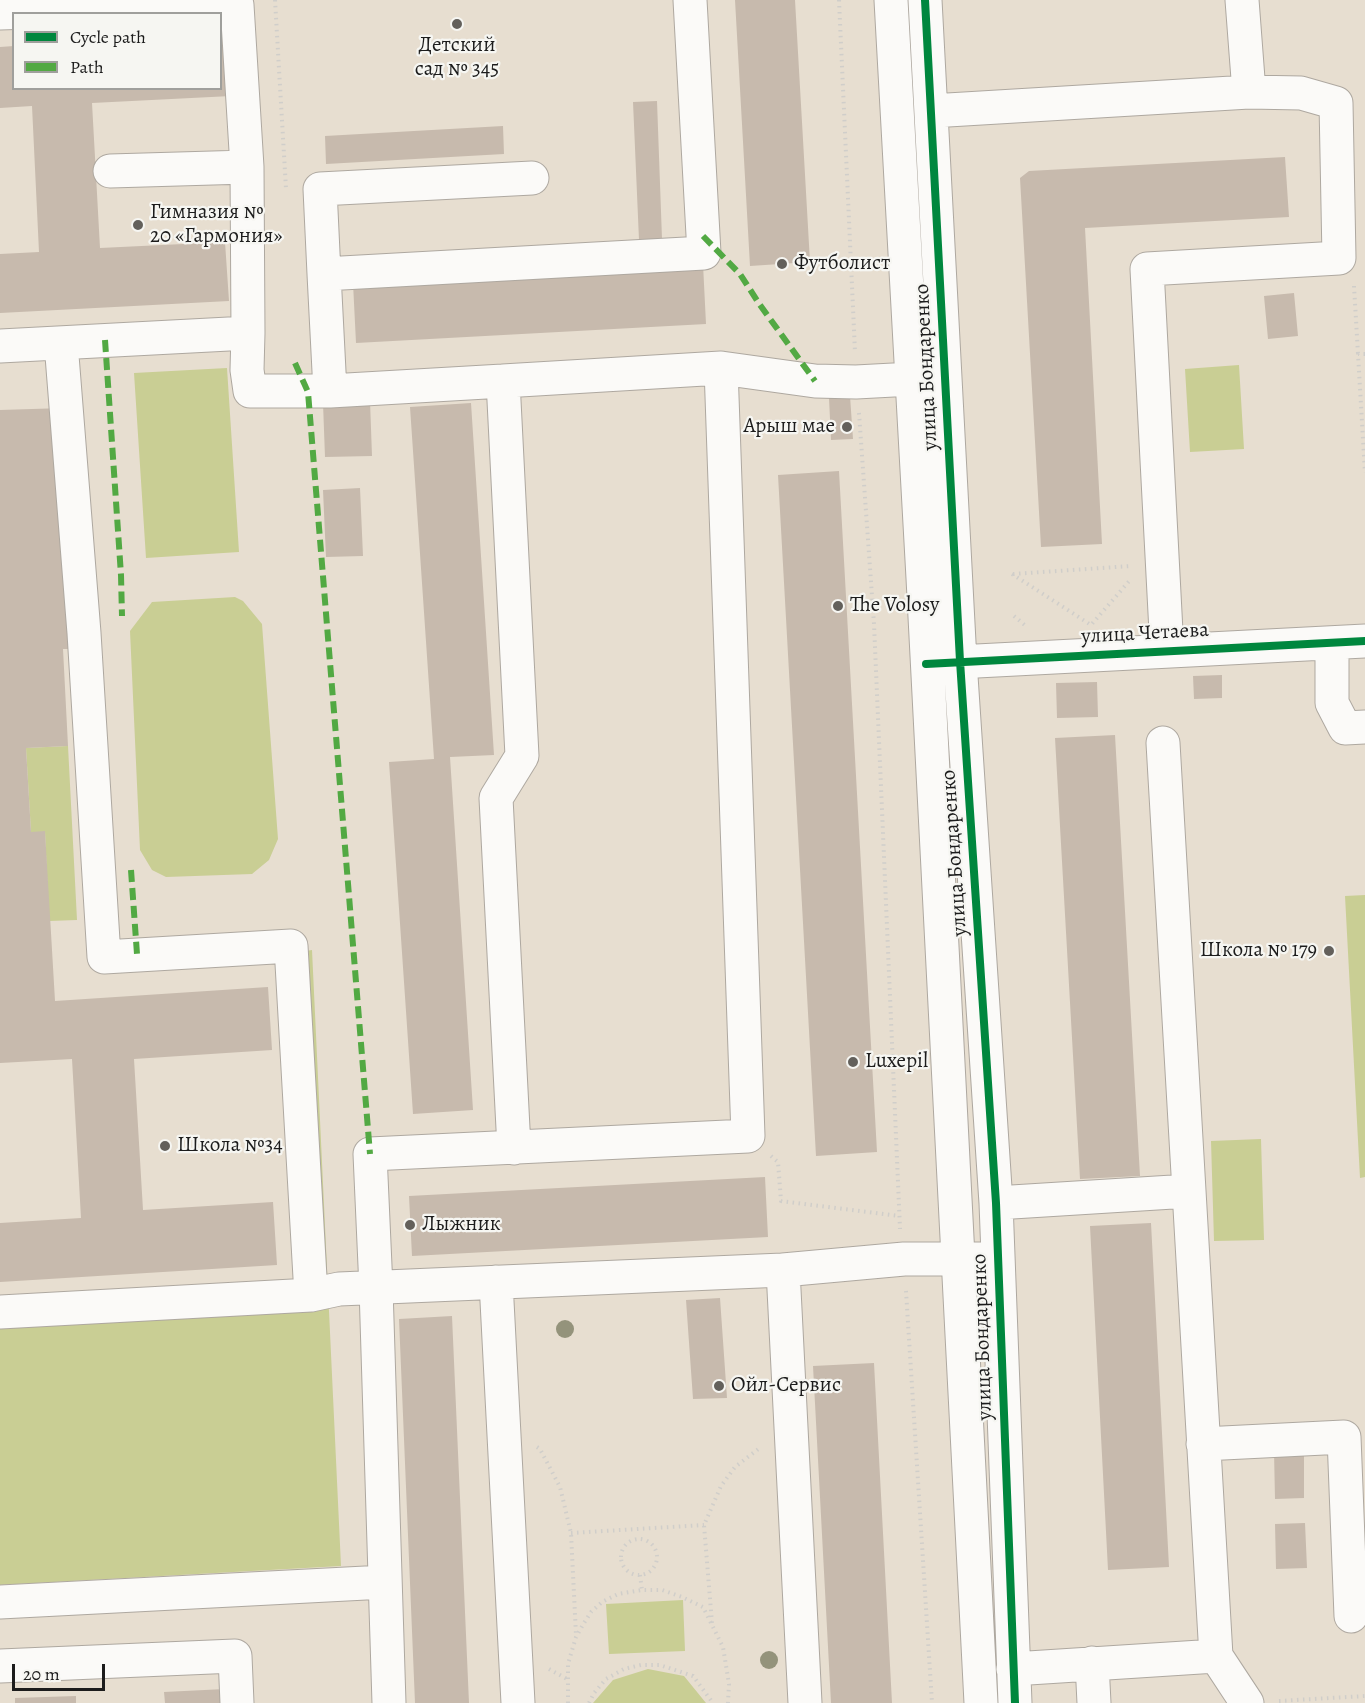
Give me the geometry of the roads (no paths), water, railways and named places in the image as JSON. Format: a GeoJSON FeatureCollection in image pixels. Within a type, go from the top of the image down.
{"type":"FeatureCollection","features":[{"type":"Feature","properties":{"kind":"street"},"geometry":{"type":"LineString","coordinates":[[324,274],[704,253],[690,0]]}},
{"type":"Feature","properties":{"kind":"street","name":"улица Бондаренко"},"geometry":{"type":"LineString","coordinates":[[891,0],[981,1703]]}},
{"type":"Feature","properties":{"kind":"street","name":"улица Бондаренко"},"geometry":{"type":"LineString","coordinates":[[925,0],[960,661],[996,1203],[1015,1703]]}},
{"type":"Feature","properties":{"kind":"street"},"geometry":{"type":"LineString","coordinates":[[1242,0],[1249,93]]}},
{"type":"Feature","properties":{"kind":"street"},"geometry":{"type":"LineString","coordinates":[[30,12],[237,5],[247,167],[247,370],[250,391],[330,391],[721,368],[815,381],[856,382],[945,378]]}},
{"type":"Feature","properties":{"kind":"street"},"geometry":{"type":"LineString","coordinates":[[931,111],[1249,93],[1301,93],[1351,103],[1340,258],[1147,269],[1153,565],[1167,651]]}},
{"type":"Feature","properties":{"kind":"street"},"geometry":{"type":"LineString","coordinates":[[110,171],[247,167]]}},
{"type":"Feature","properties":{"kind":"street"},"geometry":{"type":"LineString","coordinates":[[330,391],[320,189],[532,178]]}},
{"type":"Feature","properties":{"kind":"street"},"geometry":{"type":"LineString","coordinates":[[0,346],[248,333]]}},
{"type":"Feature","properties":{"kind":"street"},"geometry":{"type":"LineString","coordinates":[[61,343],[84,633],[104,957],[291,946],[311,1295]]}},
{"type":"Feature","properties":{"kind":"street"},"geometry":{"type":"LineString","coordinates":[[389,1703],[370,1154],[748,1136],[721,368]]}},
{"type":"Feature","properties":{"kind":"street"},"geometry":{"type":"LineString","coordinates":[[503,381],[522,756],[496,798],[514,1148]]}},
{"type":"Feature","properties":{"kind":"street","name":"улица Четаева"},"geometry":{"type":"LineString","coordinates":[[926,664],[1365,641]]}},
{"type":"Feature","properties":{"kind":"street"},"geometry":{"type":"LineString","coordinates":[[1332,643],[1332,704],[1345,728],[1365,727]]}},
{"type":"Feature","properties":{"kind":"street"},"geometry":{"type":"LineString","coordinates":[[1163,743],[1216,1656],[1259,1702]]}},
{"type":"Feature","properties":{"kind":"street"},"geometry":{"type":"LineString","coordinates":[[996,1203],[1189,1191]]}},
{"type":"Feature","properties":{"kind":"street"},"geometry":{"type":"LineString","coordinates":[[0,1312],[311,1295],[339,1289],[783,1270],[904,1259],[998,1258]]}},
{"type":"Feature","properties":{"kind":"street"},"geometry":{"type":"LineString","coordinates":[[783,1270],[805,1703]]}},
{"type":"Feature","properties":{"kind":"street"},"geometry":{"type":"LineString","coordinates":[[496,1282],[518,1703]]}},
{"type":"Feature","properties":{"kind":"street"},"geometry":{"type":"LineString","coordinates":[[1203,1444],[1344,1437],[1351,1616]]}},
{"type":"Feature","properties":{"kind":"street"},"geometry":{"type":"LineString","coordinates":[[0,1602],[384,1582]]}},
{"type":"Feature","properties":{"kind":"street"},"geometry":{"type":"LineString","coordinates":[[0,1666],[235,1656],[237,1703]]}},
{"type":"Feature","properties":{"kind":"street"},"geometry":{"type":"LineString","coordinates":[[1013,1669],[1216,1656]]}},
{"type":"Feature","properties":{"kind":"street"},"geometry":{"type":"LineString","coordinates":[[1092,1663],[1094,1703]]}},
{"type":"Feature","properties":{"kind":"place","name":"Детский сад № 345"},"geometry":{"type":"Point","coordinates":[457,24]}},
{"type":"Feature","properties":{"kind":"place","name":"Гимназия № 20 «Гармония»"},"geometry":{"type":"Point","coordinates":[138,225]}},
{"type":"Feature","properties":{"kind":"place","name":"Футболист"},"geometry":{"type":"Point","coordinates":[782,264]}},
{"type":"Feature","properties":{"kind":"place","name":"Арыш мае"},"geometry":{"type":"Point","coordinates":[847,427]}},
{"type":"Feature","properties":{"kind":"place","name":"The Volosy"},"geometry":{"type":"Point","coordinates":[838,606]}},
{"type":"Feature","properties":{"kind":"place","name":"Школа № 179"},"geometry":{"type":"Point","coordinates":[1329,951]}},
{"type":"Feature","properties":{"kind":"place","name":"Luxepil"},"geometry":{"type":"Point","coordinates":[853,1062]}},
{"type":"Feature","properties":{"kind":"place","name":"Школа №34"},"geometry":{"type":"Point","coordinates":[165,1146]}},
{"type":"Feature","properties":{"kind":"place","name":"Лыжник"},"geometry":{"type":"Point","coordinates":[410,1225]}},
{"type":"Feature","properties":{"kind":"place","name":"Ойл-Сервис"},"geometry":{"type":"Point","coordinates":[719,1386]}}]}
